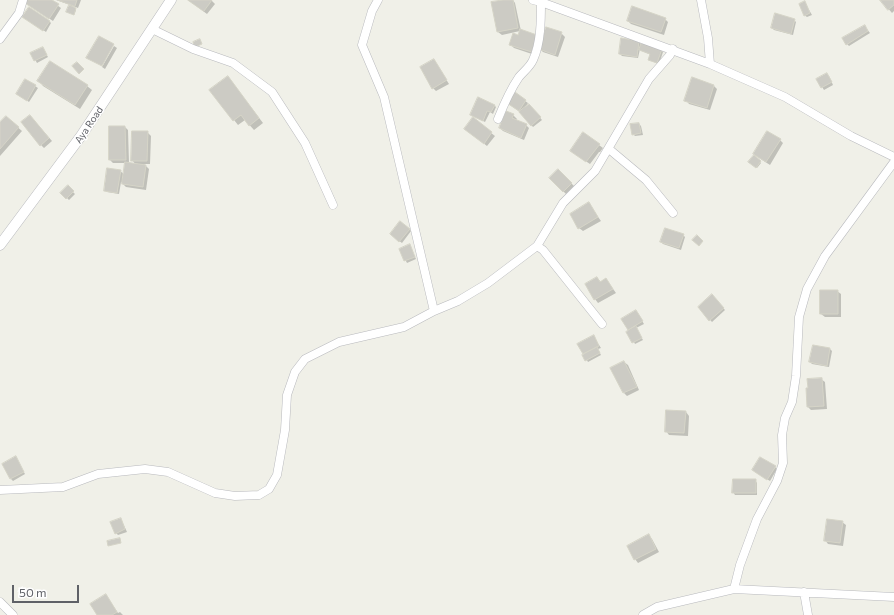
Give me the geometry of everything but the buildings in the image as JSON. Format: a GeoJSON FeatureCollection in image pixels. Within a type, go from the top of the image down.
{"type":"FeatureCollection","features":[{"type":"Feature","properties":{"kind":"street"},"geometry":{"type":"LineString","coordinates":[[0,39],[19,13],[23,0]]}},
{"type":"Feature","properties":{"kind":"street","name":"Aya Road"},"geometry":{"type":"LineString","coordinates":[[1,241],[81,136],[171,0]]}},
{"type":"Feature","properties":{"kind":"street"},"geometry":{"type":"LineString","coordinates":[[378,0],[372,11],[362,45],[384,97],[434,311]]}},
{"type":"Feature","properties":{"kind":"street"},"geometry":{"type":"LineString","coordinates":[[533,0],[673,49],[710,64],[785,97],[851,136],[894,156]]}},
{"type":"Feature","properties":{"kind":"street"},"geometry":{"type":"LineString","coordinates":[[701,0],[708,38],[710,64]]}},
{"type":"Feature","properties":{"kind":"street"},"geometry":{"type":"LineString","coordinates":[[498,119],[508,95],[520,76],[533,62],[538,37],[541,2]]}},
{"type":"Feature","properties":{"kind":"street"},"geometry":{"type":"LineString","coordinates":[[152,29],[193,50],[233,63],[272,92],[305,143],[333,205]]}},
{"type":"Feature","properties":{"kind":"street"},"geometry":{"type":"LineString","coordinates":[[0,490],[63,487],[98,474],[145,469],[168,472],[215,493],[235,496],[259,495],[269,489],[277,475],[285,430],[287,395],[295,372],[305,360],[339,342],[404,327],[434,311],[458,301],[482,287],[537,246],[563,204],[595,171],[649,79],[670,55],[673,49]]}},
{"type":"Feature","properties":{"kind":"street"},"geometry":{"type":"LineString","coordinates":[[609,149],[646,180],[672,213]]}},
{"type":"Feature","properties":{"kind":"street"},"geometry":{"type":"LineString","coordinates":[[734,589],[740,566],[755,526],[777,481],[783,463],[782,435],[792,402],[796,376],[799,317],[807,289],[825,256],[894,162]]}},
{"type":"Feature","properties":{"kind":"street"},"geometry":{"type":"LineString","coordinates":[[537,246],[543,250],[602,324]]}},
{"type":"Feature","properties":{"kind":"street"},"geometry":{"type":"LineString","coordinates":[[643,615],[657,607],[734,589],[894,597]]}},
{"type":"Feature","properties":{"kind":"street"},"geometry":{"type":"LineString","coordinates":[[804,592],[808,615]]}},
{"type":"Feature","properties":{"kind":"street"},"geometry":{"type":"LineString","coordinates":[[0,602],[13,615]]}}]}
